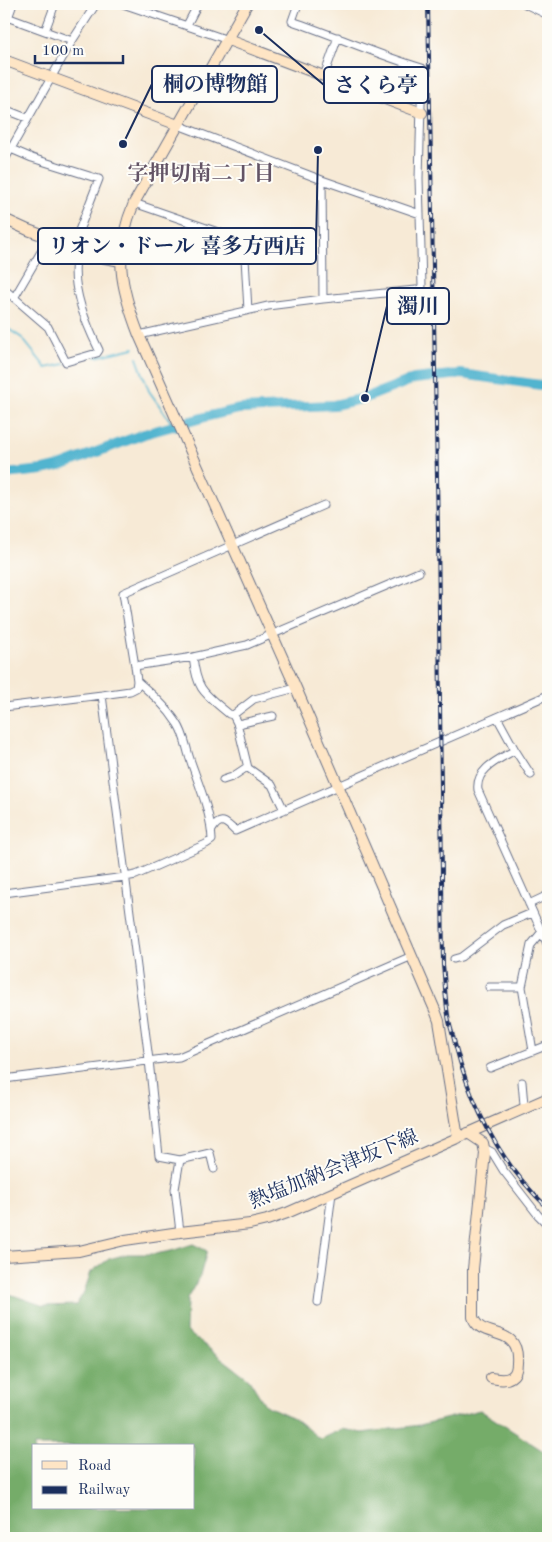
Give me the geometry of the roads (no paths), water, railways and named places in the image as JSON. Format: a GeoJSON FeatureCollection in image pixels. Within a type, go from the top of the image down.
{"type":"FeatureCollection","features":[{"type":"Feature","properties":{"kind":"street"},"geometry":{"type":"LineString","coordinates":[[13,4],[6,17],[72,41]]}},
{"type":"Feature","properties":{"kind":"street"},"geometry":{"type":"LineString","coordinates":[[45,31],[56,4]]}},
{"type":"Feature","properties":{"kind":"street"},"geometry":{"type":"LineString","coordinates":[[4,161],[72,41],[96,4]]}},
{"type":"Feature","properties":{"kind":"street"},"geometry":{"type":"LineString","coordinates":[[123,4],[187,25],[422,113]]}},
{"type":"Feature","properties":{"kind":"street"},"geometry":{"type":"LineString","coordinates":[[146,12],[148,4]]}},
{"type":"Feature","properties":{"kind":"street"},"geometry":{"type":"LineString","coordinates":[[187,25],[198,4]]}},
{"type":"Feature","properties":{"kind":"street"},"geometry":{"type":"LineString","coordinates":[[248,4],[128,216],[122,239],[123,286],[138,335],[296,688],[439,1021],[458,1138]]}},
{"type":"Feature","properties":{"kind":"street"},"geometry":{"type":"LineString","coordinates":[[138,335],[248,310],[323,298],[420,289],[422,286],[419,178],[422,68],[398,61],[292,21],[298,4]]}},
{"type":"Feature","properties":{"kind":"street"},"geometry":{"type":"LineString","coordinates":[[361,4],[366,6],[370,4]]}},
{"type":"Feature","properties":{"kind":"street"},"geometry":{"type":"LineString","coordinates":[[525,4],[548,15]]}},
{"type":"Feature","properties":{"kind":"street"},"geometry":{"type":"LineString","coordinates":[[324,76],[338,37]]}},
{"type":"Feature","properties":{"kind":"street"},"geometry":{"type":"LineString","coordinates":[[4,60],[322,180],[420,214]]}},
{"type":"Feature","properties":{"kind":"street"},"geometry":{"type":"LineString","coordinates":[[4,109],[27,118]]}},
{"type":"Feature","properties":{"kind":"street"},"geometry":{"type":"LineString","coordinates":[[4,289],[48,327],[66,362],[97,354],[99,350],[87,325],[79,298],[75,271],[76,248],[99,179],[32,158],[11,149]]}},
{"type":"Feature","properties":{"kind":"street"},"geometry":{"type":"LineString","coordinates":[[322,180],[323,298]]}},
{"type":"Feature","properties":{"kind":"street"},"geometry":{"type":"LineString","coordinates":[[134,203],[244,241],[248,310]]}},
{"type":"Feature","properties":{"kind":"street"},"geometry":{"type":"LineString","coordinates":[[4,219],[76,248],[105,258],[121,261]]}},
{"type":"Feature","properties":{"kind":"street"},"geometry":{"type":"LineString","coordinates":[[14,298],[50,238]]}},
{"type":"Feature","properties":{"kind":"street"},"geometry":{"type":"LineString","coordinates":[[4,707],[130,691],[136,688],[135,666],[122,592],[324,505]]}},
{"type":"Feature","properties":{"kind":"street"},"geometry":{"type":"LineString","coordinates":[[135,666],[241,647],[418,572]]}},
{"type":"Feature","properties":{"kind":"street"},"geometry":{"type":"LineString","coordinates":[[193,657],[199,684],[203,691],[229,714],[233,715],[238,724],[250,771],[272,785],[284,810]]}},
{"type":"Feature","properties":{"kind":"street"},"geometry":{"type":"LineString","coordinates":[[4,893],[125,877],[136,874],[212,840],[212,830],[200,786],[178,724],[159,699],[137,682]]}},
{"type":"Feature","properties":{"kind":"street"},"geometry":{"type":"LineString","coordinates":[[233,715],[254,699],[296,688]]}},
{"type":"Feature","properties":{"kind":"street"},"geometry":{"type":"LineString","coordinates":[[102,695],[149,1060],[159,1156],[180,1160],[210,1153],[214,1169]]}},
{"type":"Feature","properties":{"kind":"street"},"geometry":{"type":"LineString","coordinates":[[212,830],[221,821],[227,823],[235,831],[548,695]]}},
{"type":"Feature","properties":{"kind":"street"},"geometry":{"type":"LineString","coordinates":[[238,724],[273,716]]}},
{"type":"Feature","properties":{"kind":"street"},"geometry":{"type":"LineString","coordinates":[[498,717],[515,750],[531,775]]}},
{"type":"Feature","properties":{"kind":"street"},"geometry":{"type":"LineString","coordinates":[[515,750],[487,767],[480,776],[477,785],[548,946]]}},
{"type":"Feature","properties":{"kind":"street"},"geometry":{"type":"LineString","coordinates":[[223,780],[248,767]]}},
{"type":"Feature","properties":{"kind":"street"},"geometry":{"type":"LineString","coordinates":[[529,904],[548,896]]}},
{"type":"Feature","properties":{"kind":"street"},"geometry":{"type":"LineString","coordinates":[[454,959],[463,956],[503,925],[532,913]]}},
{"type":"Feature","properties":{"kind":"street"},"geometry":{"type":"LineString","coordinates":[[533,1051],[522,987],[531,945],[541,933]]}},
{"type":"Feature","properties":{"kind":"street"},"geometry":{"type":"LineString","coordinates":[[4,1079],[179,1057],[412,956]]}},
{"type":"Feature","properties":{"kind":"street"},"geometry":{"type":"LineString","coordinates":[[489,987],[522,987]]}},
{"type":"Feature","properties":{"kind":"street"},"geometry":{"type":"LineString","coordinates":[[490,1068],[548,1045]]}},
{"type":"Feature","properties":{"kind":"street"},"geometry":{"type":"LineString","coordinates":[[522,1082],[525,1108]]}},
{"type":"Feature","properties":{"kind":"street","name":"熱塩加納会津坂下線"},"geometry":{"type":"LineString","coordinates":[[4,1256],[79,1251],[125,1240],[250,1224],[267,1220],[548,1098]]}},
{"type":"Feature","properties":{"kind":"street"},"geometry":{"type":"LineString","coordinates":[[468,1133],[483,1143],[485,1163],[473,1269],[474,1322],[481,1328],[498,1332],[508,1337],[516,1349],[517,1357],[514,1375],[502,1380],[492,1378]]}},
{"type":"Feature","properties":{"kind":"street"},"geometry":{"type":"LineString","coordinates":[[484,1148],[492,1152],[503,1170],[548,1225]]}},
{"type":"Feature","properties":{"kind":"street"},"geometry":{"type":"LineString","coordinates":[[180,1160],[175,1189],[180,1232]]}},
{"type":"Feature","properties":{"kind":"street"},"geometry":{"type":"LineString","coordinates":[[318,1302],[332,1193]]}},
{"type":"Feature","properties":{"kind":"waterway"},"geometry":{"type":"LineString","coordinates":[[4,326],[22,338],[46,368],[65,364]]}},
{"type":"Feature","properties":{"kind":"waterway"},"geometry":{"type":"LineString","coordinates":[[96,357],[134,348]]}},
{"type":"Feature","properties":{"kind":"waterway"},"geometry":{"type":"LineString","coordinates":[[137,358],[149,391],[174,426]]}},
{"type":"Feature","properties":{"kind":"waterway"},"geometry":{"type":"LineString","coordinates":[[4,474],[43,470],[60,466],[144,434],[239,409],[334,405],[365,398],[414,379],[461,374],[548,386]]}},
{"type":"Feature","properties":{"kind":"railway"},"geometry":{"type":"LineString","coordinates":[[428,4],[438,529],[443,965],[446,1002],[449,1022],[462,1067],[479,1112],[502,1153],[516,1173],[548,1208]]}},
{"type":"Feature","properties":{"kind":"place","name":"さくら亭"},"geometry":{"type":"Point","coordinates":[259,30]}},
{"type":"Feature","properties":{"kind":"place","name":"桐の博物館"},"geometry":{"type":"Point","coordinates":[123,144]}},
{"type":"Feature","properties":{"kind":"place","name":"リオン・ドール 喜多方西店"},"geometry":{"type":"Point","coordinates":[318,150]}},
{"type":"Feature","properties":{"kind":"place","name":"濁川"},"geometry":{"type":"Point","coordinates":[365,398]}},
{"type":"Feature","properties":{"kind":"district","name":"字押切南二丁目"},"geometry":{"type":"Point","coordinates":[201,174]}}]}
